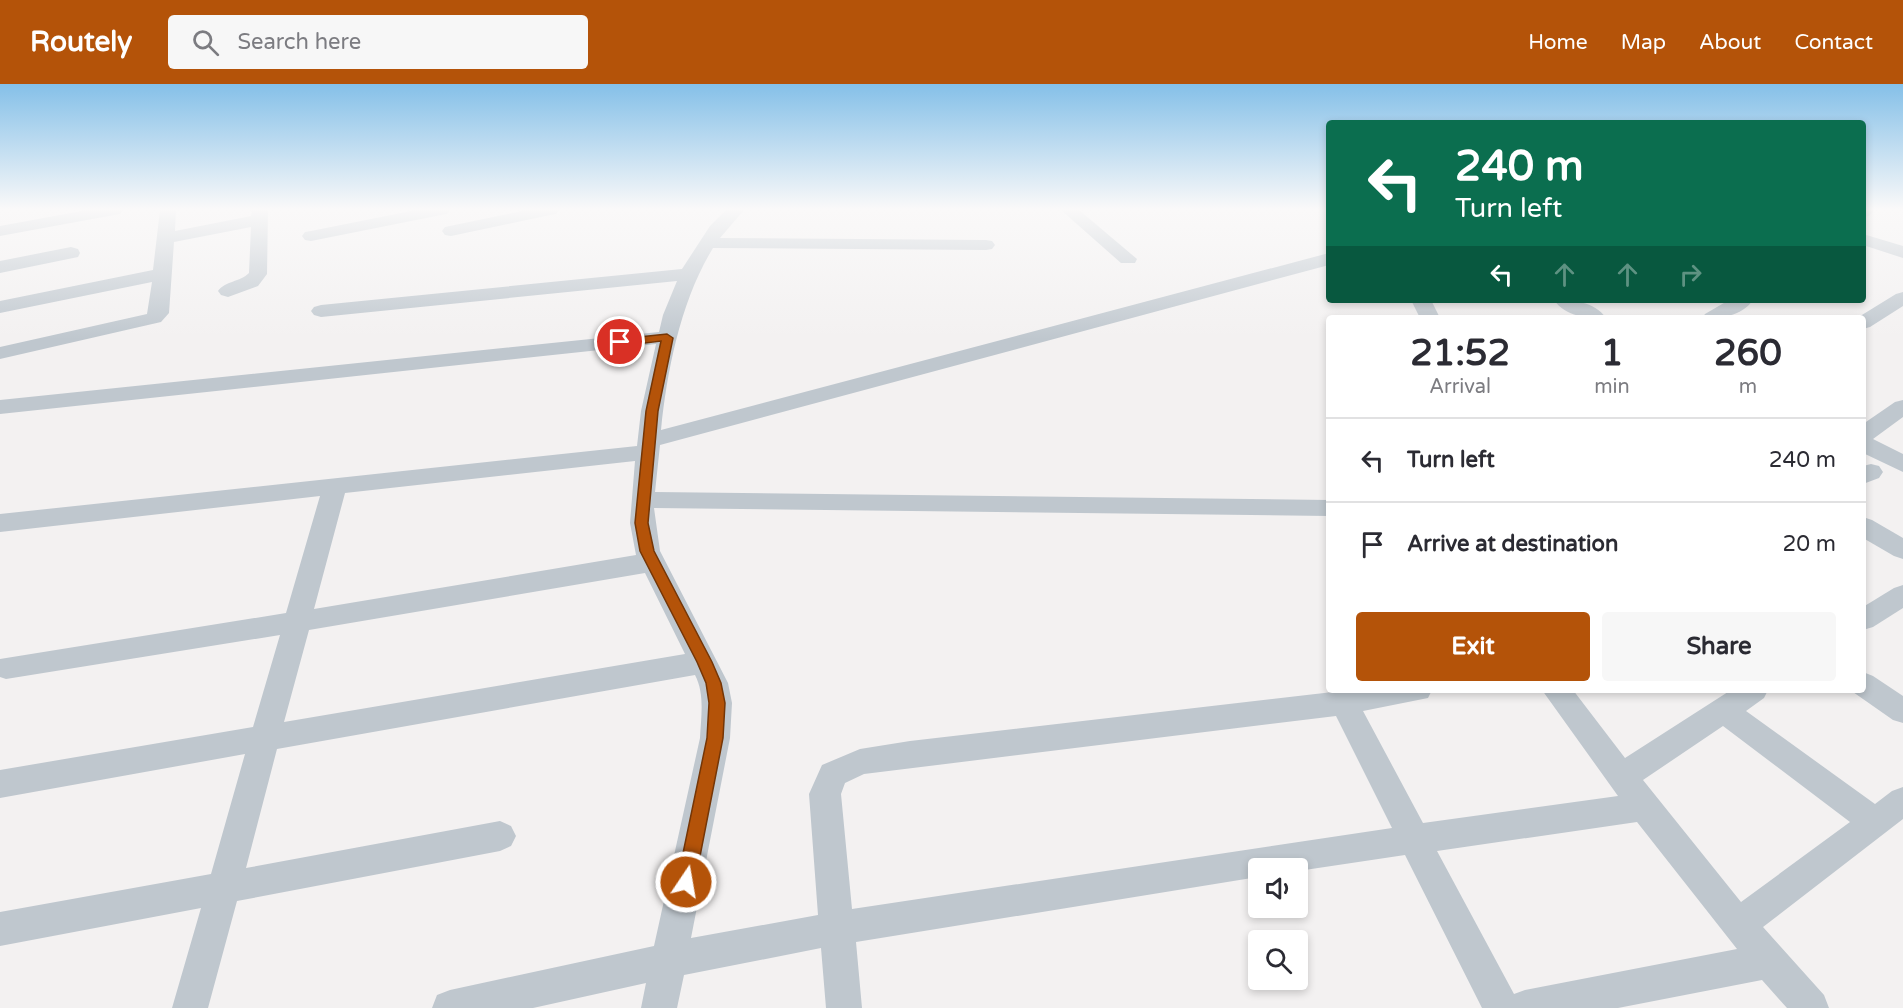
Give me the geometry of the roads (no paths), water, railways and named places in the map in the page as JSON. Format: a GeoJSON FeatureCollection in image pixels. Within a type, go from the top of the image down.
{"type":"FeatureCollection","features":[{"type":"Feature","properties":{"kind":"street"},"geometry":{"type":"LineString","coordinates":[[0,267],[70,253]]}},
{"type":"Feature","properties":{"kind":"street"},"geometry":{"type":"LineString","coordinates":[[0,353],[154,318],[159,313],[165,253]]}},
{"type":"Feature","properties":{"kind":"street"},"geometry":{"type":"LineString","coordinates":[[228,291],[251,282],[258,274],[259,253]]}},
{"type":"Feature","properties":{"kind":"street"},"geometry":{"type":"LineString","coordinates":[[659,1008],[715,738],[717,703],[714,683],[644,540],[642,500],[652,411],[667,338],[689,274],[702,253]]}},
{"type":"Feature","properties":{"kind":"street"},"geometry":{"type":"LineString","coordinates":[[1121,253],[1128,259]]}},
{"type":"Feature","properties":{"kind":"street"},"geometry":{"type":"LineString","coordinates":[[0,523],[335,486],[648,446],[1326,260]]}},
{"type":"Feature","properties":{"kind":"street"},"geometry":{"type":"LineString","coordinates":[[0,307],[163,274]]}},
{"type":"Feature","properties":{"kind":"street"},"geometry":{"type":"LineString","coordinates":[[321,311],[689,274]]}},
{"type":"Feature","properties":{"kind":"street"},"geometry":{"type":"LineString","coordinates":[[1866,321],[1903,298]]}},
{"type":"Feature","properties":{"kind":"street"},"geometry":{"type":"LineString","coordinates":[[1569,303],[1591,315]]}},
{"type":"Feature","properties":{"kind":"street"},"geometry":{"type":"LineString","coordinates":[[1717,315],[1738,303]]}},
{"type":"Feature","properties":{"kind":"street"},"geometry":{"type":"LineString","coordinates":[[0,407],[667,338]]}},
{"type":"Feature","properties":{"kind":"street"},"geometry":{"type":"LineString","coordinates":[[1866,433],[1903,407]]}},
{"type":"Feature","properties":{"kind":"street"},"geometry":{"type":"LineString","coordinates":[[1866,445],[1903,464]]}},
{"type":"Feature","properties":{"kind":"street"},"geometry":{"type":"LineString","coordinates":[[190,1008],[335,486]]}},
{"type":"Feature","properties":{"kind":"street"},"geometry":{"type":"LineString","coordinates":[[642,500],[1326,508]]}},
{"type":"Feature","properties":{"kind":"street"},"geometry":{"type":"LineString","coordinates":[[1866,528],[1903,550]]}},
{"type":"Feature","properties":{"kind":"street"},"geometry":{"type":"LineString","coordinates":[[6,668],[653,562]]}},
{"type":"Feature","properties":{"kind":"street"},"geometry":{"type":"LineString","coordinates":[[1866,618],[1903,595]]}},
{"type":"Feature","properties":{"kind":"street"},"geometry":{"type":"LineString","coordinates":[[0,784],[704,662]]}},
{"type":"Feature","properties":{"kind":"street"},"geometry":{"type":"LineString","coordinates":[[1866,686],[1903,711]]}},
{"type":"Feature","properties":{"kind":"street"},"geometry":{"type":"LineString","coordinates":[[844,1008],[825,794],[833,774],[860,762],[1344,703],[1401,693]]}},
{"type":"Feature","properties":{"kind":"street"},"geometry":{"type":"LineString","coordinates":[[1558,693],[1644,807],[1738,925],[1811,1008]]}},
{"type":"Feature","properties":{"kind":"street"},"geometry":{"type":"LineString","coordinates":[[1622,777],[1750,693]]}},
{"type":"Feature","properties":{"kind":"street"},"geometry":{"type":"LineString","coordinates":[[1344,703],[1501,1008]]}},
{"type":"Feature","properties":{"kind":"street"},"geometry":{"type":"LineString","coordinates":[[1723,711],[1875,822]]}},
{"type":"Feature","properties":{"kind":"street"},"geometry":{"type":"LineString","coordinates":[[1738,925],[1903,801]]}},
{"type":"Feature","properties":{"kind":"street"},"geometry":{"type":"LineString","coordinates":[[450,1008],[670,960],[836,929],[1414,838],[1644,807]]}},
{"type":"Feature","properties":{"kind":"street"},"geometry":{"type":"LineString","coordinates":[[0,929],[500,836]]}},
{"type":"Feature","properties":{"kind":"street"},"geometry":{"type":"LineString","coordinates":[[1525,1008],[1768,961]]}}]}
